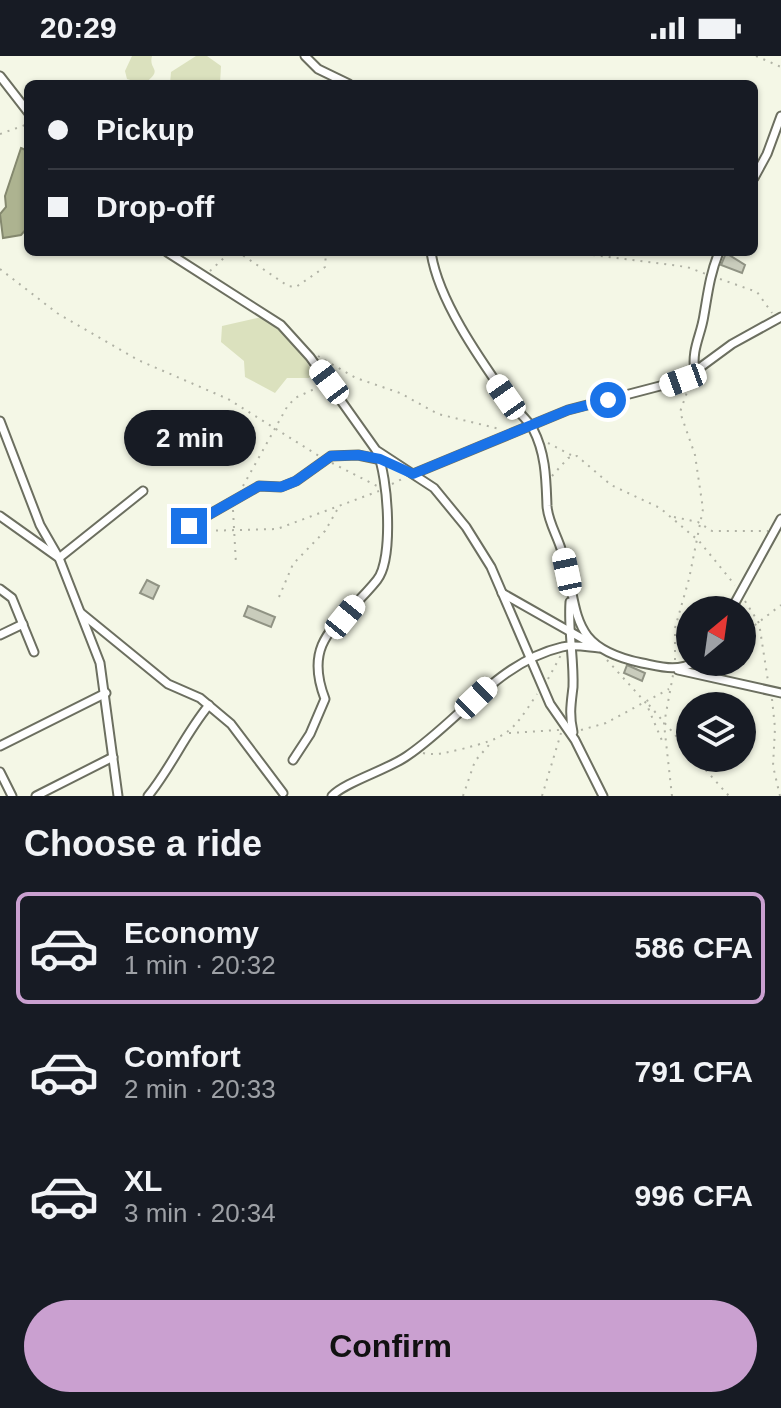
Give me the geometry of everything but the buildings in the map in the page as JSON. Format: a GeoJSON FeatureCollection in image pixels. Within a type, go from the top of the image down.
{"type":"FeatureCollection","features":[{"type":"Feature","properties":{"kind":"street"},"geometry":{"type":"LineString","coordinates":[[305,56],[318,69],[341,80]]}},
{"type":"Feature","properties":{"kind":"street"},"geometry":{"type":"LineString","coordinates":[[0,76],[24,107]]}},
{"type":"Feature","properties":{"kind":"street"},"geometry":{"type":"LineString","coordinates":[[758,171],[781,116]]}},
{"type":"Feature","properties":{"kind":"street"},"geometry":{"type":"LineString","coordinates":[[174,256],[272,318],[329,382],[380,459],[384,488],[385,564],[377,580],[331,630],[318,650],[315,667],[325,699],[324,707],[293,760]]}},
{"type":"Feature","properties":{"kind":"street"},"geometry":{"type":"LineString","coordinates":[[432,256],[437,274],[469,338],[519,414],[533,427],[548,480],[548,516],[563,553],[584,632],[599,648]]}},
{"type":"Feature","properties":{"kind":"street"},"geometry":{"type":"LineString","coordinates":[[695,372],[694,345],[704,316],[709,275],[717,256]]}},
{"type":"Feature","properties":{"kind":"street"},"geometry":{"type":"LineString","coordinates":[[413,474],[595,401],[662,388],[695,372],[732,344],[779,316]]}},
{"type":"Feature","properties":{"kind":"street"},"geometry":{"type":"LineString","coordinates":[[0,421],[40,525],[59,558],[100,663],[118,796]]}},
{"type":"Feature","properties":{"kind":"street"},"geometry":{"type":"LineString","coordinates":[[376,450],[434,488],[476,541],[542,687],[575,740],[603,796]]}},
{"type":"Feature","properties":{"kind":"street"},"geometry":{"type":"LineString","coordinates":[[189,526],[259,486],[281,487],[325,459],[358,455],[390,461]]}},
{"type":"Feature","properties":{"kind":"street"},"geometry":{"type":"LineString","coordinates":[[59,558],[143,491]]}},
{"type":"Feature","properties":{"kind":"street"},"geometry":{"type":"LineString","coordinates":[[0,531],[3,518],[59,558]]}},
{"type":"Feature","properties":{"kind":"street"},"geometry":{"type":"LineString","coordinates":[[740,594],[781,519]]}},
{"type":"Feature","properties":{"kind":"street"},"geometry":{"type":"LineString","coordinates":[[0,589],[12,598],[34,652]]}},
{"type":"Feature","properties":{"kind":"street"},"geometry":{"type":"LineString","coordinates":[[567,728],[573,685],[566,647],[571,592]]}},
{"type":"Feature","properties":{"kind":"street"},"geometry":{"type":"LineString","coordinates":[[502,593],[613,657],[781,693]]}},
{"type":"Feature","properties":{"kind":"street"},"geometry":{"type":"LineString","coordinates":[[80,613],[168,684],[209,705],[231,724],[283,793]]}},
{"type":"Feature","properties":{"kind":"street"},"geometry":{"type":"LineString","coordinates":[[0,635],[23,624]]}},
{"type":"Feature","properties":{"kind":"street"},"geometry":{"type":"LineString","coordinates":[[332,796],[348,784],[381,772],[414,750],[454,720],[492,683],[566,647],[599,648]]}},
{"type":"Feature","properties":{"kind":"street"},"geometry":{"type":"LineString","coordinates":[[0,746],[106,692]]}},
{"type":"Feature","properties":{"kind":"street"},"geometry":{"type":"LineString","coordinates":[[148,796],[160,781],[186,733],[209,705]]}},
{"type":"Feature","properties":{"kind":"street"},"geometry":{"type":"LineString","coordinates":[[36,796],[113,757]]}},
{"type":"Feature","properties":{"kind":"street"},"geometry":{"type":"LineString","coordinates":[[0,772],[12,796]]}},
{"type":"Feature","properties":{"kind":"path"},"geometry":{"type":"LineString","coordinates":[[756,56],[781,67]]}},
{"type":"Feature","properties":{"kind":"path"},"geometry":{"type":"LineString","coordinates":[[0,134],[24,125]]}},
{"type":"Feature","properties":{"kind":"path"},"geometry":{"type":"LineString","coordinates":[[207,275],[219,261],[235,256]]}},
{"type":"Feature","properties":{"kind":"path"},"geometry":{"type":"LineString","coordinates":[[244,256],[288,286],[296,287],[325,267],[326,256]]}},
{"type":"Feature","properties":{"kind":"path"},"geometry":{"type":"LineString","coordinates":[[600,256],[687,267],[753,290],[769,310],[779,316]]}},
{"type":"Feature","properties":{"kind":"path"},"geometry":{"type":"LineString","coordinates":[[0,269],[42,303],[138,360],[228,399],[364,482],[384,488]]}},
{"type":"Feature","properties":{"kind":"path"},"geometry":{"type":"LineString","coordinates":[[297,343],[356,378],[400,393],[438,414],[520,432]]}},
{"type":"Feature","properties":{"kind":"path"},"geometry":{"type":"LineString","coordinates":[[672,796],[665,748],[665,720],[674,669],[675,628],[702,525],[695,455],[680,412],[695,372]]}},
{"type":"Feature","properties":{"kind":"path"},"geometry":{"type":"LineString","coordinates":[[236,564],[231,515],[235,499],[274,427],[295,398],[329,382]]}},
{"type":"Feature","properties":{"kind":"path"},"geometry":{"type":"LineString","coordinates":[[536,437],[577,456],[611,485],[643,498],[671,516],[696,539],[740,594],[759,623],[775,728],[773,766],[780,796]]}},
{"type":"Feature","properties":{"kind":"path"},"geometry":{"type":"LineString","coordinates":[[548,480],[572,455]]}},
{"type":"Feature","properties":{"kind":"path"},"geometry":{"type":"LineString","coordinates":[[200,531],[277,529],[300,518],[339,508],[413,474]]}},
{"type":"Feature","properties":{"kind":"path"},"geometry":{"type":"LineString","coordinates":[[279,597],[293,564],[325,531],[339,508]]}},
{"type":"Feature","properties":{"kind":"path"},"geometry":{"type":"LineString","coordinates":[[671,516],[712,531],[774,531]]}},
{"type":"Feature","properties":{"kind":"path"},"geometry":{"type":"LineString","coordinates":[[756,625],[781,605]]}},
{"type":"Feature","properties":{"kind":"path"},"geometry":{"type":"LineString","coordinates":[[508,733],[542,687],[566,647]]}},
{"type":"Feature","properties":{"kind":"path"},"geometry":{"type":"LineString","coordinates":[[599,648],[676,734]]}},
{"type":"Feature","properties":{"kind":"path"},"geometry":{"type":"LineString","coordinates":[[414,750],[440,754],[491,742],[508,733],[594,728],[646,703],[670,687]]}},
{"type":"Feature","properties":{"kind":"path"},"geometry":{"type":"LineString","coordinates":[[646,703],[665,748]]}},
{"type":"Feature","properties":{"kind":"path"},"geometry":{"type":"LineString","coordinates":[[542,796],[567,728]]}},
{"type":"Feature","properties":{"kind":"path"},"geometry":{"type":"LineString","coordinates":[[463,796],[475,761],[491,742]]}},
{"type":"Feature","properties":{"kind":"path"},"geometry":{"type":"LineString","coordinates":[[708,772],[729,796]]}},
{"type":"Feature","properties":{"kind":"shaded area"},"geometry":{"type":"Polygon","coordinates":[[[132,56],[152,56],[155,72],[149,80],[127,79],[125,71],[132,56]]]}},
{"type":"Feature","properties":{"kind":"shaded area"},"geometry":{"type":"Polygon","coordinates":[[[196,56],[207,56],[221,66],[220,80],[170,80],[171,72],[196,56]]]}},
{"type":"Feature","properties":{"kind":"shaded area"},"geometry":{"type":"Polygon","coordinates":[[[21,148],[24,149],[24,232],[21,235],[3,238],[0,214],[6,207],[5,196],[21,148]]]}},
{"type":"Feature","properties":{"kind":"shaded area"},"geometry":{"type":"Polygon","coordinates":[[[262,317],[292,341],[312,373],[309,378],[287,378],[275,393],[245,377],[244,361],[221,342],[222,326],[262,317]]]}},
{"type":"Feature","properties":{"kind":"route"},"geometry":{"type":"LineString","coordinates":[[189,526],[259,486],[281,487],[296,481],[331,456],[358,455],[390,461],[413,474],[568,410],[608,400]]}}]}
